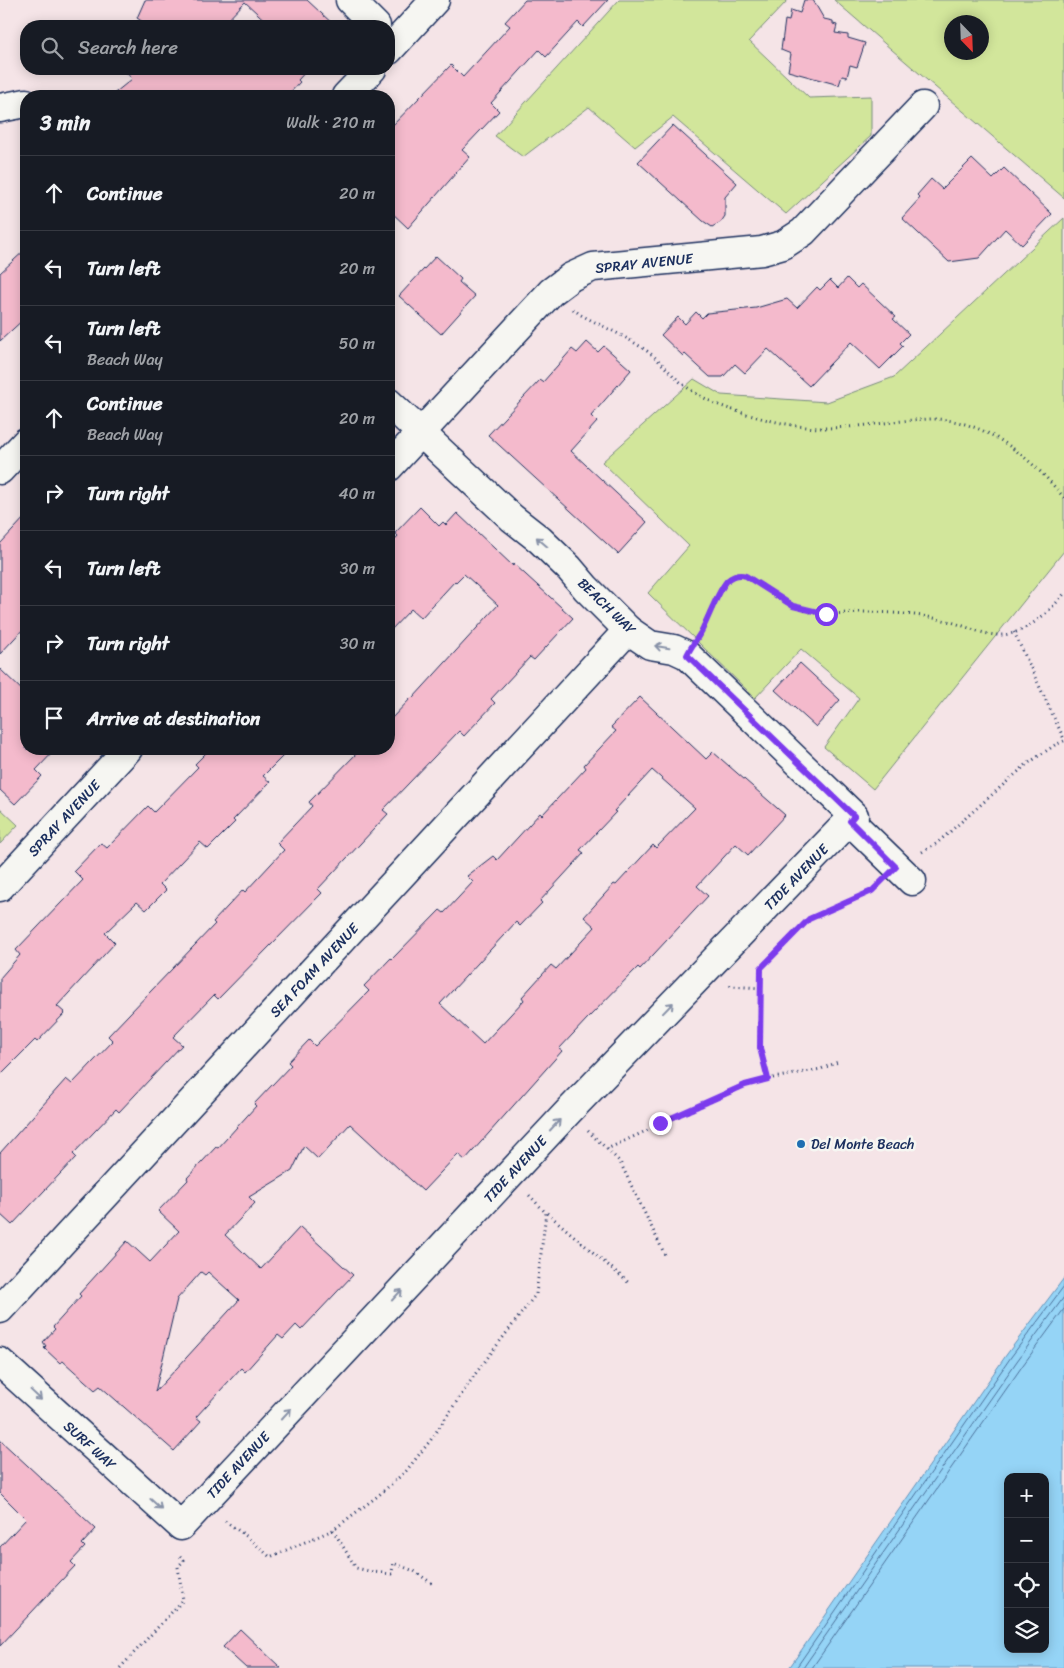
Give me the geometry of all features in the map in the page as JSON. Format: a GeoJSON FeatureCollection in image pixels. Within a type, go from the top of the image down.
{"type":"FeatureCollection","features":[{"type":"Feature","properties":{"kind":"street"},"geometry":{"type":"LineString","coordinates":[[350,0],[368,20]]}},
{"type":"Feature","properties":{"kind":"street"},"geometry":{"type":"LineString","coordinates":[[395,33],[435,0]]}},
{"type":"Feature","properties":{"kind":"street"},"geometry":{"type":"LineString","coordinates":[[352,90],[366,75]]}},
{"type":"Feature","properties":{"kind":"street"},"geometry":{"type":"LineString","coordinates":[[0,108],[20,104]]}},
{"type":"Feature","properties":{"kind":"street","name":"SPRAY AVENUE"},"geometry":{"type":"LineString","coordinates":[[395,460],[551,292],[571,277],[593,267],[762,252],[782,245],[802,232],[923,106]]}},
{"type":"Feature","properties":{"kind":"street","name":"BEACH WAY"},"geometry":{"type":"LineString","coordinates":[[395,408],[512,518],[540,540],[628,630],[650,645],[674,648],[687,655],[852,819],[904,874]]}},
{"type":"Feature","properties":{"kind":"street"},"geometry":{"type":"LineString","coordinates":[[0,470],[20,448]]}},
{"type":"Feature","properties":{"kind":"street","name":"SEA FOAM AVENUE"},"geometry":{"type":"LineString","coordinates":[[0,1309],[628,630]]}},
{"type":"Feature","properties":{"kind":"street","name":"SPRAY AVENUE"},"geometry":{"type":"LineString","coordinates":[[0,887],[122,755]]}},
{"type":"Feature","properties":{"kind":"street","name":"TIDE AVENUE"},"geometry":{"type":"LineString","coordinates":[[177,1538],[201,1505],[568,1112],[852,819]]}},
{"type":"Feature","properties":{"kind":"street","name":"SURF WAY"},"geometry":{"type":"LineString","coordinates":[[0,1362],[177,1538]]}},
{"type":"Feature","properties":{"kind":"path"},"geometry":{"type":"LineString","coordinates":[[551,292],[581,315],[644,349],[694,392],[726,407],[777,421],[820,428],[849,428],[911,420],[934,419],[956,422],[997,438],[1018,453],[1053,485],[1064,498]]}},
{"type":"Feature","properties":{"kind":"path"},"geometry":{"type":"LineString","coordinates":[[687,655],[724,584],[730,578],[741,575],[756,582],[793,606],[808,611],[826,614],[861,612],[919,616],[948,621],[992,634],[1003,635],[1014,632],[1044,616],[1064,594]]}},
{"type":"Feature","properties":{"kind":"path"},"geometry":{"type":"LineString","coordinates":[[768,1079],[760,1048],[761,968],[809,919],[872,891],[904,874],[1027,764],[1064,740],[1014,632]]}},
{"type":"Feature","properties":{"kind":"path"},"geometry":{"type":"LineString","coordinates":[[606,1149],[745,1085],[821,1069],[838,1062]]}},
{"type":"Feature","properties":{"kind":"path"},"geometry":{"type":"LineString","coordinates":[[568,1112],[620,1162],[665,1255]]}},
{"type":"Feature","properties":{"kind":"path"},"geometry":{"type":"LineString","coordinates":[[509,1175],[546,1213],[629,1283]]}},
{"type":"Feature","properties":{"kind":"path"},"geometry":{"type":"LineString","coordinates":[[201,1505],[249,1538],[270,1557],[332,1530],[379,1495],[406,1471],[430,1441],[476,1372],[536,1294],[546,1213]]}},
{"type":"Feature","properties":{"kind":"path"},"geometry":{"type":"LineString","coordinates":[[332,1530],[356,1568],[392,1574],[393,1563],[414,1570],[433,1584]]}},
{"type":"Feature","properties":{"kind":"path"},"geometry":{"type":"LineString","coordinates":[[120,1668],[183,1600],[178,1567],[184,1560],[177,1538]]}},
{"type":"Feature","properties":{"kind":"green space"},"geometry":{"type":"Polygon","coordinates":[[[619,0],[788,0],[749,41],[809,98],[871,96],[871,136],[786,214],[673,117],[635,147],[589,107],[523,157],[495,136],[619,0]]]}},
{"type":"Feature","properties":{"kind":"green space"},"geometry":{"type":"Polygon","coordinates":[[[834,0],[1064,0],[1064,198],[834,0]]]}},
{"type":"Feature","properties":{"kind":"green space"},"geometry":{"type":"Polygon","coordinates":[[[1064,218],[1064,551],[873,789],[824,747],[859,698],[801,649],[755,698],[648,593],[689,546],[602,462],[694,379],[721,395],[827,402],[894,377],[1064,218]]]}},
{"type":"Feature","properties":{"kind":"green space"},"geometry":{"type":"Polygon","coordinates":[[[0,808],[18,825],[0,844],[0,808]]]}},
{"type":"Feature","properties":{"kind":"water"},"geometry":{"type":"Polygon","coordinates":[[[1064,1278],[1064,1668],[789,1668],[1007,1354],[1064,1278]]]}},
{"type":"Feature","properties":{"kind":"building"},"geometry":{"type":"Polygon","coordinates":[[[145,0],[307,0],[329,20],[264,20],[245,2],[228,20],[140,20],[137,18],[145,0]]]}},
{"type":"Feature","properties":{"kind":"building"},"geometry":{"type":"Polygon","coordinates":[[[525,0],[608,0],[583,27],[578,22],[546,57],[539,50],[491,103],[499,111],[462,150],[470,157],[408,228],[395,216],[395,123],[451,65],[463,77],[510,26],[505,22],[525,0]]]}},
{"type":"Feature","properties":{"kind":"building"},"geometry":{"type":"Polygon","coordinates":[[[804,0],[813,0],[824,19],[833,21],[833,24],[837,25],[835,33],[848,35],[848,38],[865,43],[857,67],[850,65],[847,77],[842,76],[839,85],[788,71],[791,54],[781,50],[785,20],[789,21],[791,10],[800,13],[804,0]]]}},
{"type":"Feature","properties":{"kind":"building"},"geometry":{"type":"Polygon","coordinates":[[[128,75],[303,75],[298,80],[300,82],[293,90],[118,90],[132,79],[128,75]]]}},
{"type":"Feature","properties":{"kind":"building"},"geometry":{"type":"Polygon","coordinates":[[[673,125],[737,183],[725,197],[725,216],[721,222],[712,227],[638,162],[673,125]]]}},
{"type":"Feature","properties":{"kind":"building"},"geometry":{"type":"Polygon","coordinates":[[[972,159],[993,179],[1004,168],[1052,214],[1022,245],[1005,229],[979,258],[949,262],[902,218],[920,198],[917,195],[931,179],[942,189],[972,159]]]}},
{"type":"Feature","properties":{"kind":"building"},"geometry":{"type":"Polygon","coordinates":[[[20,255],[20,323],[0,341],[0,273],[20,255]]]}},
{"type":"Feature","properties":{"kind":"building"},"geometry":{"type":"Polygon","coordinates":[[[436,256],[461,279],[459,282],[475,296],[441,334],[399,296],[436,256]]]}},
{"type":"Feature","properties":{"kind":"building"},"geometry":{"type":"Polygon","coordinates":[[[847,278],[857,288],[861,284],[896,317],[893,319],[909,334],[900,343],[903,346],[880,369],[851,342],[809,386],[768,349],[745,373],[735,364],[723,377],[710,377],[685,354],[683,356],[661,335],[678,317],[685,324],[696,312],[702,318],[707,313],[756,308],[787,299],[797,308],[817,287],[820,290],[830,280],[838,288],[847,278]]]}},
{"type":"Feature","properties":{"kind":"building"},"geometry":{"type":"Polygon","coordinates":[[[587,342],[598,352],[604,346],[631,370],[591,416],[597,422],[571,451],[647,522],[618,554],[488,435],[540,380],[543,382],[572,349],[577,353],[587,342]]]}},
{"type":"Feature","properties":{"kind":"building"},"geometry":{"type":"Polygon","coordinates":[[[420,507],[439,526],[443,522],[446,525],[457,513],[513,566],[514,564],[573,618],[534,660],[530,657],[491,699],[495,703],[464,736],[459,731],[383,810],[388,814],[318,889],[322,893],[218,999],[214,995],[173,1037],[182,1045],[119,1112],[116,1109],[73,1154],[76,1157],[12,1225],[0,1214],[0,1153],[66,1079],[72,1084],[113,1041],[108,1036],[215,924],[213,922],[243,890],[245,892],[284,850],[277,843],[312,806],[309,802],[355,755],[395,755],[395,715],[413,698],[498,605],[464,574],[455,581],[421,618],[411,609],[395,626],[395,539],[398,536],[395,533],[420,507]]]}},
{"type":"Feature","properties":{"kind":"building"},"geometry":{"type":"Polygon","coordinates":[[[20,522],[20,632],[0,654],[0,544],[20,522]]]}},
{"type":"Feature","properties":{"kind":"building"},"geometry":{"type":"Polygon","coordinates":[[[800,663],[840,700],[816,727],[775,690],[800,663]]]}},
{"type":"Feature","properties":{"kind":"building"},"geometry":{"type":"Polygon","coordinates":[[[0,669],[20,688],[20,755],[50,755],[36,770],[42,776],[15,804],[0,790],[0,669]]]}},
{"type":"Feature","properties":{"kind":"building"},"geometry":{"type":"Polygon","coordinates":[[[640,697],[706,759],[713,752],[785,815],[748,855],[736,844],[697,886],[708,896],[640,969],[638,967],[559,1049],[562,1051],[465,1160],[458,1154],[423,1191],[350,1124],[318,1159],[304,1146],[292,1171],[249,1197],[255,1203],[225,1235],[261,1269],[300,1227],[353,1275],[301,1330],[296,1325],[283,1339],[278,1335],[245,1372],[241,1368],[196,1417],[201,1421],[174,1451],[100,1386],[95,1390],[63,1361],[60,1363],[44,1348],[46,1346],[43,1342],[55,1329],[53,1327],[81,1296],[79,1294],[127,1241],[150,1262],[179,1231],[158,1211],[256,1106],[254,1104],[291,1065],[288,1062],[309,1040],[315,1046],[369,991],[364,986],[440,910],[444,913],[473,882],[467,876],[493,856],[497,860],[540,813],[542,815],[586,768],[584,765],[616,731],[611,727],[640,697]],[[652,770],[580,850],[584,853],[540,901],[542,903],[520,926],[516,922],[440,1004],[483,1044],[524,1000],[522,997],[551,965],[556,969],[595,927],[584,917],[653,845],[656,848],[695,808],[652,770]],[[201,1272],[177,1299],[155,1392],[239,1300],[208,1272],[205,1275],[201,1272]]]}},
{"type":"Feature","properties":{"kind":"building"},"geometry":{"type":"Polygon","coordinates":[[[204,755],[284,755],[263,776],[270,782],[208,849],[200,842],[160,884],[166,890],[146,910],[137,902],[105,933],[115,943],[57,1006],[65,1013],[37,1042],[35,1040],[0,1075],[0,978],[20,955],[16,950],[83,880],[74,871],[101,843],[107,848],[148,806],[154,812],[198,767],[195,764],[204,755]]]}},
{"type":"Feature","properties":{"kind":"building"},"geometry":{"type":"Polygon","coordinates":[[[0,1440],[96,1529],[82,1544],[85,1547],[71,1562],[75,1566],[0,1646],[0,1547],[26,1519],[0,1493],[0,1440]]]}},
{"type":"Feature","properties":{"kind":"building"},"geometry":{"type":"Polygon","coordinates":[[[240,1629],[281,1668],[246,1668],[223,1647],[240,1629]]]}},
{"type":"Feature","properties":{"kind":"place","name":"Del Monte Beach"},"geometry":{"type":"Point","coordinates":[801,1144]}},
{"type":"Feature","properties":{"kind":"route"},"geometry":{"type":"LineString","coordinates":[[660,1123],[745,1085],[768,1079],[760,1048],[761,968],[809,919],[872,891],[896,867],[850,821],[854,816],[687,655],[724,584],[730,578],[736,576],[746,576],[793,606],[826,614]]}}]}
